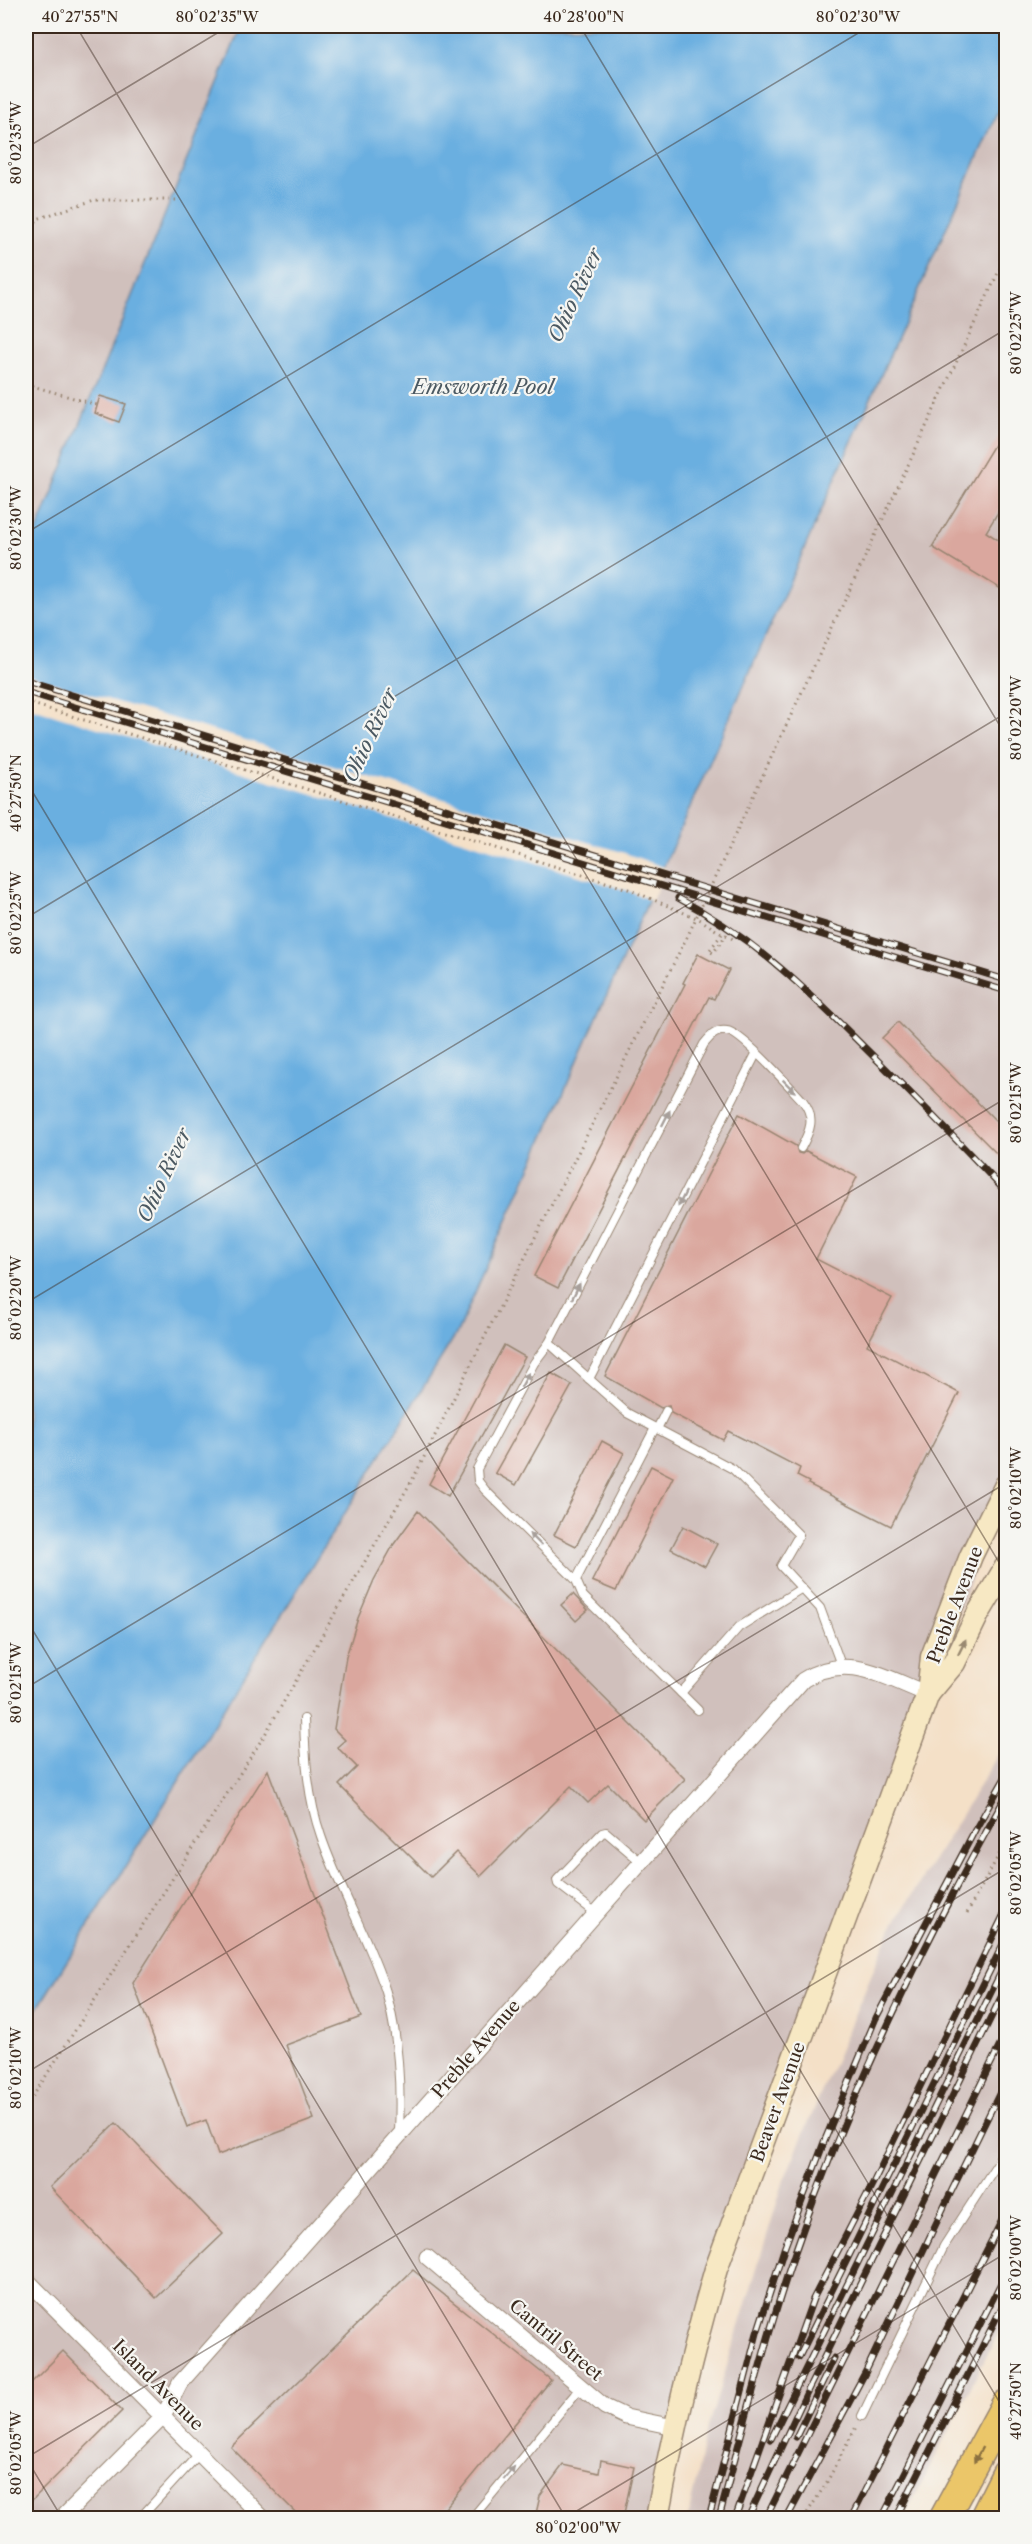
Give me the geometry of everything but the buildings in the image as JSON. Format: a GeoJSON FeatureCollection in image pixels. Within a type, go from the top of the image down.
{"type":"FeatureCollection","features":[{"type":"Feature","properties":{"kind":"highway"},"geometry":{"type":"LineString","coordinates":[[944,2518],[1006,2404]]}},
{"type":"Feature","properties":{"kind":"highway"},"geometry":{"type":"LineString","coordinates":[[984,2518],[1006,2474]]}},
{"type":"Feature","properties":{"kind":"street","name":"Preble Avenue"},"geometry":{"type":"LineString","coordinates":[[928,1694],[932,1657],[971,1556],[1006,1485]]}},
{"type":"Feature","properties":{"kind":"street","name":"Preble Avenue"},"geometry":{"type":"LineString","coordinates":[[928,1694],[954,1663],[978,1614],[1006,1567]]}},
{"type":"Feature","properties":{"kind":"street","name":"Preble Avenue"},"geometry":{"type":"LineString","coordinates":[[62,2518],[163,2417],[180,2383],[803,1680],[815,1672],[841,1665]]}},
{"type":"Feature","properties":{"kind":"street"},"geometry":{"type":"LineString","coordinates":[[841,1665],[868,1671],[928,1694]]}},
{"type":"Feature","properties":{"kind":"street","name":"Beaver Avenue"},"geometry":{"type":"LineString","coordinates":[[657,2518],[674,2427],[716,2269],[928,1694]]}},
{"type":"Feature","properties":{"kind":"street","name":"Cantril Street"},"geometry":{"type":"LineString","coordinates":[[427,2257],[605,2407],[626,2417],[674,2427]]}},
{"type":"Feature","properties":{"kind":"street","name":"Island Avenue"},"geometry":{"type":"LineString","coordinates":[[26,2278],[263,2518]]}},
{"type":"Feature","properties":{"kind":"lane"},"geometry":{"type":"LineString","coordinates":[[698,1710],[583,1596],[576,1580],[485,1490],[476,1475],[485,1452],[534,1363],[549,1343],[704,1044],[717,1032],[724,1030],[740,1036],[808,1107],[811,1128],[801,1148]]}},
{"type":"Feature","properties":{"kind":"lane"},"geometry":{"type":"LineString","coordinates":[[589,1379],[756,1054]]}},
{"type":"Feature","properties":{"kind":"lane"},"geometry":{"type":"LineString","coordinates":[[549,1343],[627,1413],[733,1468],[800,1535],[782,1566],[820,1608],[841,1665]]}},
{"type":"Feature","properties":{"kind":"lane"},"geometry":{"type":"LineString","coordinates":[[576,1580],[666,1411]]}},
{"type":"Feature","properties":{"kind":"lane"},"geometry":{"type":"LineString","coordinates":[[681,1693],[739,1627],[802,1588]]}},
{"type":"Feature","properties":{"kind":"lane"},"geometry":{"type":"LineString","coordinates":[[304,1719],[305,1764],[320,1835],[385,1990],[396,2032],[401,2102],[399,2136]]}},
{"type":"Feature","properties":{"kind":"lane"},"geometry":{"type":"LineString","coordinates":[[596,1913],[558,1884],[557,1880],[602,1833],[606,1832],[641,1862]]}},
{"type":"Feature","properties":{"kind":"lane"},"geometry":{"type":"LineString","coordinates":[[862,2416],[944,2246],[997,2164],[1006,2144]]}},
{"type":"Feature","properties":{"kind":"lane"},"geometry":{"type":"LineString","coordinates":[[472,2518],[581,2386]]}},
{"type":"Feature","properties":{"kind":"lane"},"geometry":{"type":"LineString","coordinates":[[140,2518],[199,2454]]}},
{"type":"Feature","properties":{"kind":"path"},"geometry":{"type":"LineString","coordinates":[[26,244],[37,219],[94,200],[176,200]]}},
{"type":"Feature","properties":{"kind":"path"},"geometry":{"type":"LineString","coordinates":[[26,2107],[264,1736],[415,1475],[689,933],[1006,256]]}},
{"type":"Feature","properties":{"kind":"path"},"geometry":{"type":"LineString","coordinates":[[26,384],[97,405]]}},
{"type":"Feature","properties":{"kind":"path"},"geometry":{"type":"LineString","coordinates":[[26,702],[628,889],[701,920],[722,934],[710,951],[713,953],[726,935],[733,939]]}},
{"type":"Feature","properties":{"kind":"path"},"geometry":{"type":"LineString","coordinates":[[968,1913],[1006,1842]]}},
{"type":"Feature","properties":{"kind":"path"},"geometry":{"type":"LineString","coordinates":[[804,2518],[827,2482],[862,2416]]}},
{"type":"Feature","properties":{"kind":"shaded area"},"geometry":{"type":"Polygon","coordinates":[[[26,26],[241,26],[26,558],[26,26]]]}},
{"type":"Feature","properties":{"kind":"shaded area"},"geometry":{"type":"Polygon","coordinates":[[[1006,93],[1006,1485],[716,2269],[657,2518],[26,2518],[26,2027],[458,1331],[1006,93]]]}},
{"type":"Feature","properties":{"kind":"shaded area"},"geometry":{"type":"Polygon","coordinates":[[[1006,1742],[1006,2318],[904,2518],[688,2518],[705,2437],[784,2180],[890,1931],[1006,1742]]]}},
{"type":"Feature","properties":{"kind":"water","name":"Emsworth Pool"},"geometry":{"type":"Polygon","coordinates":[[[241,26],[1006,26],[1006,93],[458,1331],[26,2027],[26,558],[241,26]]]}},
{"type":"Feature","properties":{"kind":"pier"},"geometry":{"type":"Polygon","coordinates":[[[26,675],[622,852],[666,868],[652,901],[628,891],[26,706],[26,675]]]}},
{"type":"Feature","properties":{"kind":"railway"},"geometry":{"type":"LineString","coordinates":[[26,681],[1006,980]]}},
{"type":"Feature","properties":{"kind":"railway"},"geometry":{"type":"LineString","coordinates":[[26,692],[1006,991]]}},
{"type":"Feature","properties":{"kind":"railway"},"geometry":{"type":"LineString","coordinates":[[678,898],[729,929],[798,983],[899,1081],[1006,1192]]}},
{"type":"Feature","properties":{"kind":"railway"},"geometry":{"type":"LineString","coordinates":[[709,2518],[757,2333],[784,2249],[824,2142],[876,2018],[1006,1776]]}},
{"type":"Feature","properties":{"kind":"railway"},"geometry":{"type":"LineString","coordinates":[[719,2518],[774,2318],[816,2193],[890,2019],[946,1906],[1006,1796]]}},
{"type":"Feature","properties":{"kind":"railway"},"geometry":{"type":"LineString","coordinates":[[735,2518],[813,2299],[874,2181],[1006,1910]]}},
{"type":"Feature","properties":{"kind":"railway"},"geometry":{"type":"LineString","coordinates":[[799,2357],[1006,1938]]}},
{"type":"Feature","properties":{"kind":"railway"},"geometry":{"type":"LineString","coordinates":[[771,2439],[1006,1962]]}},
{"type":"Feature","properties":{"kind":"railway"},"geometry":{"type":"LineString","coordinates":[[748,2518],[806,2394],[1006,1987]]}},
{"type":"Feature","properties":{"kind":"railway"},"geometry":{"type":"LineString","coordinates":[[766,2518],[1006,2033]]}},
{"type":"Feature","properties":{"kind":"railway"},"geometry":{"type":"LineString","coordinates":[[787,2518],[866,2371],[1006,2080]]}},
{"type":"Feature","properties":{"kind":"railway"},"geometry":{"type":"LineString","coordinates":[[851,2518],[1006,2212]]}},
{"type":"Feature","properties":{"kind":"railway"},"geometry":{"type":"LineString","coordinates":[[882,2518],[1006,2273]]}},
{"type":"Feature","properties":{"kind":"railway"},"geometry":{"type":"LineString","coordinates":[[896,2518],[1006,2299]]}},
{"type":"Feature","properties":{"kind":"railway"},"geometry":{"type":"LineString","coordinates":[[796,2437],[834,2358]]}},
{"type":"Feature","properties":{"kind":"water label","name":"Ohio River"},"geometry":{"type":"Point","coordinates":[575,295]}},
{"type":"Feature","properties":{"kind":"water label","name":"Ohio River"},"geometry":{"type":"Point","coordinates":[370,735]}},
{"type":"Feature","properties":{"kind":"water label","name":"Ohio River"},"geometry":{"type":"Point","coordinates":[164,1175]}}]}
